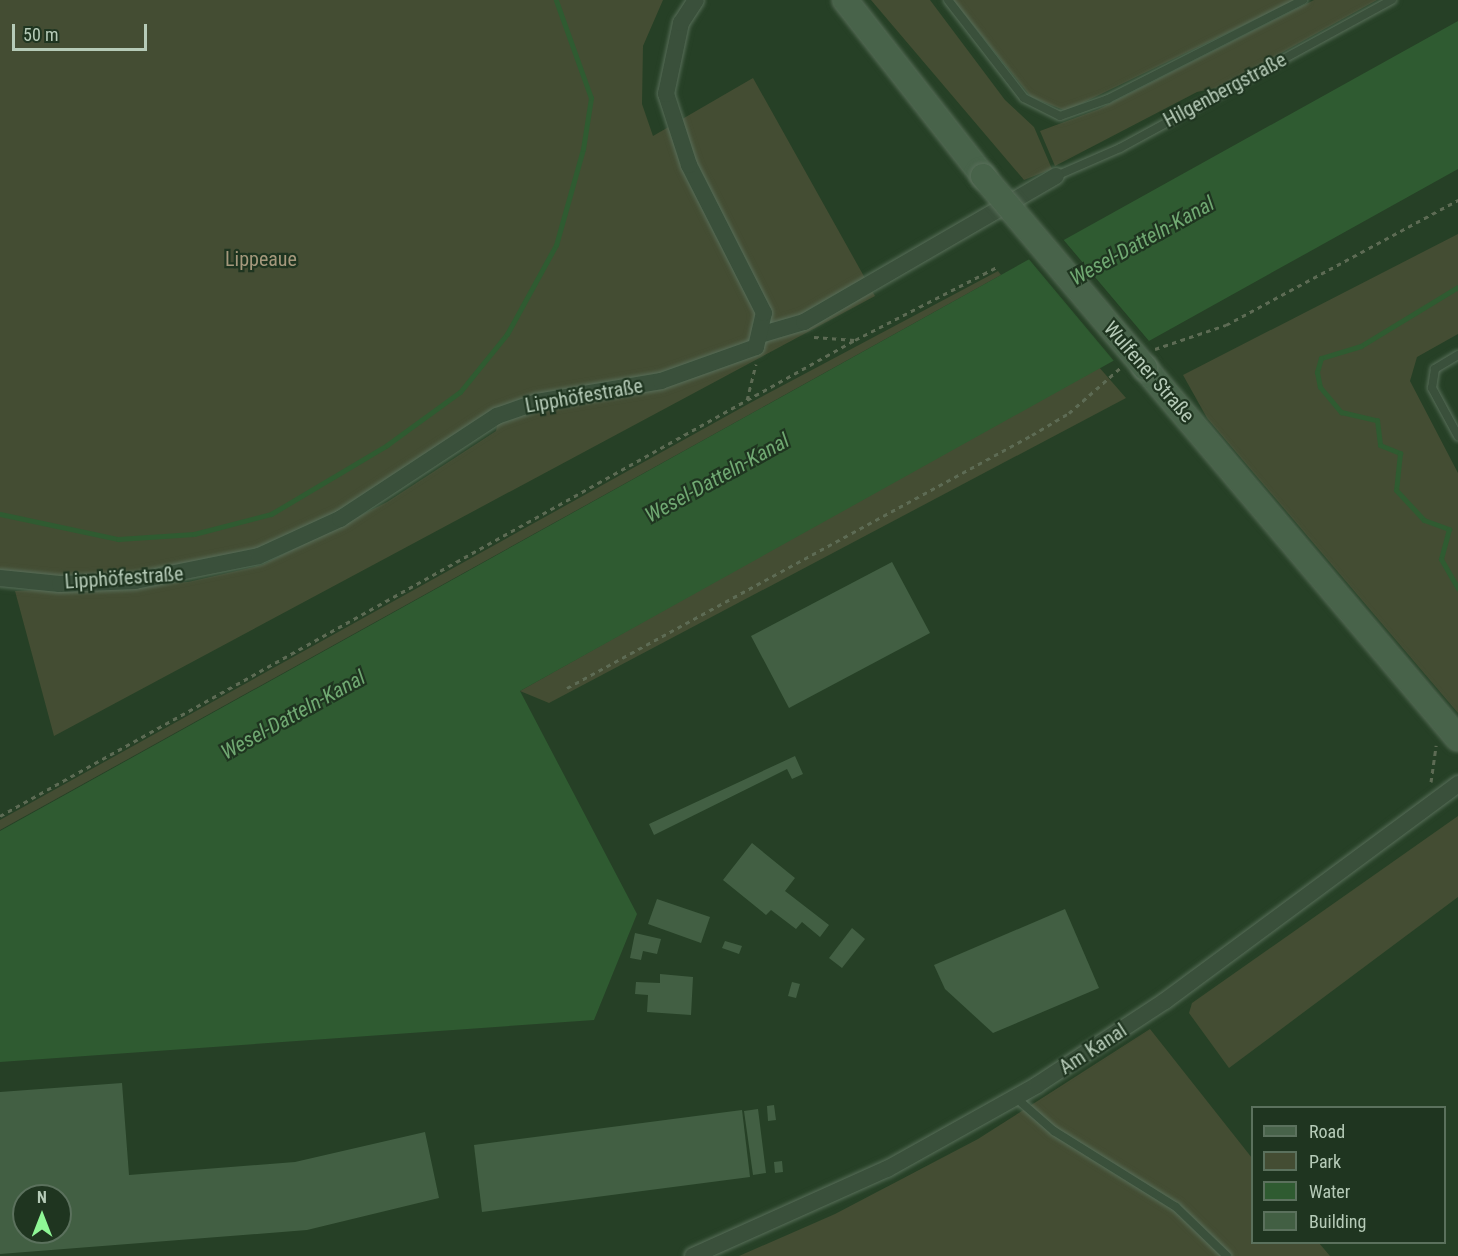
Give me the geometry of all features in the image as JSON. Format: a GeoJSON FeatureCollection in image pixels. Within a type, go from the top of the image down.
{"type":"FeatureCollection","features":[{"type":"Feature","properties":{"kind":"main road","name":"Wulfener Straße"},"geometry":{"type":"LineString","coordinates":[[845,0],[983,176],[1456,735]]}},
{"type":"Feature","properties":{"kind":"street"},"geometry":{"type":"LineString","coordinates":[[696,0],[669,62],[666,94],[672,123],[764,313],[763,334],[804,322],[1056,176]]}},
{"type":"Feature","properties":{"kind":"street","name":"Lipphöfestraße"},"geometry":{"type":"LineString","coordinates":[[0,578],[60,584],[135,580],[260,556],[340,519],[497,416],[537,402],[633,388],[714,366],[750,352],[763,334]]}},
{"type":"Feature","properties":{"kind":"street","name":"Am Kanal"},"geometry":{"type":"LineString","coordinates":[[693,1256],[887,1169],[1015,1097],[1165,1001],[1458,784]]}},
{"type":"Feature","properties":{"kind":"lane"},"geometry":{"type":"LineString","coordinates":[[948,0],[1024,98],[1060,116],[1108,99],[1303,0]]}},
{"type":"Feature","properties":{"kind":"lane","name":"Hilgenbergstraße"},"geometry":{"type":"LineString","coordinates":[[1056,176],[1120,148],[1392,0]]}},
{"type":"Feature","properties":{"kind":"lane"},"geometry":{"type":"LineString","coordinates":[[1458,355],[1435,369],[1432,388],[1458,436]]}},
{"type":"Feature","properties":{"kind":"lane"},"geometry":{"type":"LineString","coordinates":[[1015,1097],[1054,1131],[1176,1207],[1227,1256]]}},
{"type":"Feature","properties":{"kind":"path"},"geometry":{"type":"LineString","coordinates":[[567,688],[1032,435],[1069,413],[1139,362],[1226,325],[1458,200]]}},
{"type":"Feature","properties":{"kind":"path"},"geometry":{"type":"LineString","coordinates":[[0,816],[855,340],[997,267]]}},
{"type":"Feature","properties":{"kind":"path"},"geometry":{"type":"LineString","coordinates":[[1424,809],[1436,760],[1433,747],[1456,735]]}},
{"type":"Feature","properties":{"kind":"green space","name":"Lippeaue"},"geometry":{"type":"Polygon","coordinates":[[[0,0],[663,0],[643,46],[642,104],[653,136],[753,78],[875,296],[54,736],[15,591],[188,582],[262,565],[387,502],[496,431],[500,408],[287,546],[200,574],[0,577],[0,0]]]}},
{"type":"Feature","properties":{"kind":"green space"},"geometry":{"type":"Polygon","coordinates":[[[871,0],[930,0],[1005,100],[1034,127],[1052,169],[1024,180],[871,0]]]}},
{"type":"Feature","properties":{"kind":"green space"},"geometry":{"type":"Polygon","coordinates":[[[953,0],[1295,0],[1066,111],[1031,97],[953,0]]]}},
{"type":"Feature","properties":{"kind":"green space"},"geometry":{"type":"Polygon","coordinates":[[[1314,0],[1377,0],[1220,87],[1197,92],[1055,166],[1040,131],[1099,109],[1314,0]]]}},
{"type":"Feature","properties":{"kind":"green space"},"geometry":{"type":"Polygon","coordinates":[[[1458,234],[1458,334],[1417,357],[1410,381],[1458,473],[1458,713],[1207,418],[1183,375],[1458,234]]]}},
{"type":"Feature","properties":{"kind":"green space"},"geometry":{"type":"Polygon","coordinates":[[[998,271],[1001,275],[0,830],[0,820],[750,403],[998,271]]]}},
{"type":"Feature","properties":{"kind":"green space"},"geometry":{"type":"Polygon","coordinates":[[[1098,366],[1126,398],[549,703],[520,691],[1098,366]]]}},
{"type":"Feature","properties":{"kind":"green space"},"geometry":{"type":"Polygon","coordinates":[[[1458,816],[1458,897],[1229,1068],[1189,1013],[1192,1003],[1458,816]]]}},
{"type":"Feature","properties":{"kind":"green space"},"geometry":{"type":"Polygon","coordinates":[[[1150,1029],[1251,1157],[1251,1244],[1320,1244],[1330,1256],[739,1256],[835,1214],[978,1139],[1150,1029]]]}},
{"type":"Feature","properties":{"kind":"water","name":"Wesel-Datteln-Kanal"},"geometry":{"type":"Polygon","coordinates":[[[1458,21],[1458,169],[520,691],[637,914],[594,1020],[0,1062],[0,831],[1458,21]]]}},
{"type":"Feature","properties":{"kind":"pier"},"geometry":{"type":"Polygon","coordinates":[[[1062,238],[1149,341],[1114,361],[1027,257],[1062,238]]]}},
{"type":"Feature","properties":{"kind":"building"},"geometry":{"type":"Polygon","coordinates":[[[892,562],[930,633],[789,708],[751,636],[892,562]]]}},
{"type":"Feature","properties":{"kind":"building"},"geometry":{"type":"Polygon","coordinates":[[[795,756],[803,774],[792,779],[787,769],[654,835],[649,824],[795,756]]]}},
{"type":"Feature","properties":{"kind":"building"},"geometry":{"type":"Polygon","coordinates":[[[752,843],[795,878],[785,891],[829,925],[820,937],[802,922],[796,929],[771,910],[766,915],[723,880],[752,843]]]}},
{"type":"Feature","properties":{"kind":"building"},"geometry":{"type":"Polygon","coordinates":[[[657,899],[710,917],[701,943],[648,924],[657,899]]]}},
{"type":"Feature","properties":{"kind":"building"},"geometry":{"type":"Polygon","coordinates":[[[1065,909],[1099,988],[993,1033],[945,989],[934,965],[1065,909]]]}},
{"type":"Feature","properties":{"kind":"building"},"geometry":{"type":"Polygon","coordinates":[[[852,928],[865,939],[842,968],[829,958],[852,928]]]}},
{"type":"Feature","properties":{"kind":"building"},"geometry":{"type":"Polygon","coordinates":[[[635,933],[661,939],[657,954],[643,951],[641,960],[630,958],[635,933]]]}},
{"type":"Feature","properties":{"kind":"building"},"geometry":{"type":"Polygon","coordinates":[[[725,941],[742,946],[739,954],[722,948],[725,941]]]}},
{"type":"Feature","properties":{"kind":"building"},"geometry":{"type":"Polygon","coordinates":[[[660,974],[693,977],[691,1015],[647,1012],[648,995],[635,994],[636,982],[660,983],[660,974]]]}},
{"type":"Feature","properties":{"kind":"building"},"geometry":{"type":"Polygon","coordinates":[[[792,982],[800,984],[796,998],[788,996],[792,982]]]}},
{"type":"Feature","properties":{"kind":"building"},"geometry":{"type":"Polygon","coordinates":[[[122,1083],[129,1175],[295,1162],[425,1132],[439,1198],[307,1230],[0,1254],[0,1092],[122,1083]]]}},
{"type":"Feature","properties":{"kind":"building"},"geometry":{"type":"Polygon","coordinates":[[[774,1105],[776,1120],[768,1121],[767,1106],[774,1105]]]}},
{"type":"Feature","properties":{"kind":"building"},"geometry":{"type":"Polygon","coordinates":[[[758,1109],[766,1173],[753,1175],[744,1111],[758,1109]]]}},
{"type":"Feature","properties":{"kind":"building"},"geometry":{"type":"Polygon","coordinates":[[[742,1110],[750,1177],[482,1212],[474,1145],[742,1110]]]}},
{"type":"Feature","properties":{"kind":"building"},"geometry":{"type":"Polygon","coordinates":[[[782,1161],[783,1172],[775,1173],[774,1162],[782,1161]]]}},
{"type":"Feature","properties":{"kind":"waterway"},"geometry":{"type":"LineString","coordinates":[[0,514],[118,539],[194,534],[271,514],[387,445],[460,392],[507,334],[556,245],[583,149],[591,98],[556,0]]}},
{"type":"Feature","properties":{"kind":"waterway"},"geometry":{"type":"LineString","coordinates":[[1458,287],[1361,346],[1321,358],[1317,372],[1320,387],[1341,412],[1377,420],[1380,445],[1400,453],[1396,490],[1424,520],[1449,529],[1441,559],[1458,588]]}}]}
